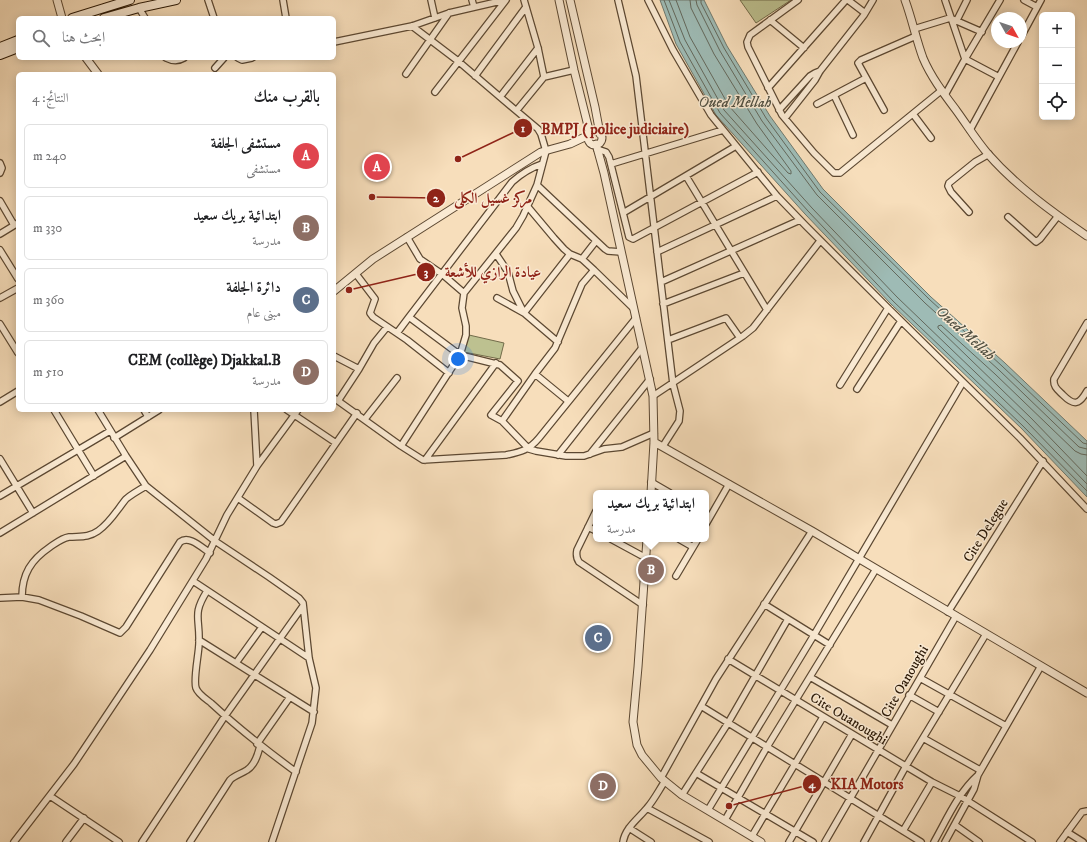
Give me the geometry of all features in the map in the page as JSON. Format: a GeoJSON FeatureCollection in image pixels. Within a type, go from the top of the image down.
{"type":"FeatureCollection","features":[{"type":"Feature","properties":{"kind":"main road"},"geometry":{"type":"LineString","coordinates":[[78,16],[130,0]]}},
{"type":"Feature","properties":{"kind":"main road"},"geometry":{"type":"LineString","coordinates":[[111,16],[176,0]]}},
{"type":"Feature","properties":{"kind":"main road"},"geometry":{"type":"LineString","coordinates":[[0,47],[16,41]]}},
{"type":"Feature","properties":{"kind":"main road"},"geometry":{"type":"LineString","coordinates":[[0,55],[16,49]]}},
{"type":"Feature","properties":{"kind":"street"},"geometry":{"type":"LineString","coordinates":[[208,0],[213,16]]}},
{"type":"Feature","properties":{"kind":"street"},"geometry":{"type":"LineString","coordinates":[[282,0],[286,16]]}},
{"type":"Feature","properties":{"kind":"street"},"geometry":{"type":"LineString","coordinates":[[431,0],[435,18]]}},
{"type":"Feature","properties":{"kind":"street"},"geometry":{"type":"LineString","coordinates":[[472,0],[474,7]]}},
{"type":"Feature","properties":{"kind":"street"},"geometry":{"type":"LineString","coordinates":[[336,42],[412,26],[474,7],[505,0]]}},
{"type":"Feature","properties":{"kind":"street"},"geometry":{"type":"LineString","coordinates":[[435,92],[505,0]]}},
{"type":"Feature","properties":{"kind":"street"},"geometry":{"type":"LineString","coordinates":[[524,0],[538,48],[544,77]]}},
{"type":"Feature","properties":{"kind":"street"},"geometry":{"type":"LineString","coordinates":[[559,0],[589,140],[606,152],[611,164],[629,236],[631,238],[633,239],[758,172]]}},
{"type":"Feature","properties":{"kind":"street"},"geometry":{"type":"LineString","coordinates":[[570,0],[595,107],[601,141],[595,145],[570,144]]}},
{"type":"Feature","properties":{"kind":"street"},"geometry":{"type":"LineString","coordinates":[[618,0],[636,76],[673,384],[680,411],[680,421],[663,446]]}},
{"type":"Feature","properties":{"kind":"street"},"geometry":{"type":"LineString","coordinates":[[648,0],[673,50],[711,115],[777,196],[820,241],[1043,461],[1087,509]]}},
{"type":"Feature","properties":{"kind":"street"},"geometry":{"type":"LineString","coordinates":[[798,0],[750,35],[747,42],[748,47],[779,110],[823,163],[830,170],[836,173],[840,173],[913,114],[943,92],[982,32],[1000,0]]}},
{"type":"Feature","properties":{"kind":"street"},"geometry":{"type":"LineString","coordinates":[[768,88],[847,0],[865,13]]}},
{"type":"Feature","properties":{"kind":"street"},"geometry":{"type":"LineString","coordinates":[[785,118],[865,13],[873,0]]}},
{"type":"Feature","properties":{"kind":"street"},"geometry":{"type":"LineString","coordinates":[[905,0],[923,58],[943,92],[970,130],[989,154],[1018,183],[1058,216],[1087,236]]}},
{"type":"Feature","properties":{"kind":"street"},"geometry":{"type":"LineString","coordinates":[[945,0],[965,59],[999,77]]}},
{"type":"Feature","properties":{"kind":"street"},"geometry":{"type":"LineString","coordinates":[[957,20],[968,0]]}},
{"type":"Feature","properties":{"kind":"street"},"geometry":{"type":"LineString","coordinates":[[1024,0],[1037,8]]}},
{"type":"Feature","properties":{"kind":"street"},"geometry":{"type":"LineString","coordinates":[[1027,26],[1042,0]]}},
{"type":"Feature","properties":{"kind":"street"},"geometry":{"type":"LineString","coordinates":[[59,3],[69,16]]}},
{"type":"Feature","properties":{"kind":"street"},"geometry":{"type":"LineString","coordinates":[[59,3],[62,16]]}},
{"type":"Feature","properties":{"kind":"street"},"geometry":{"type":"LineString","coordinates":[[475,76],[526,7]]}},
{"type":"Feature","properties":{"kind":"street"},"geometry":{"type":"LineString","coordinates":[[139,8],[144,16]]}},
{"type":"Feature","properties":{"kind":"street"},"geometry":{"type":"LineString","coordinates":[[406,74],[449,14]]}},
{"type":"Feature","properties":{"kind":"street"},"geometry":{"type":"LineString","coordinates":[[884,110],[858,64],[860,61],[915,33],[950,18],[982,32]]}},
{"type":"Feature","properties":{"kind":"street"},"geometry":{"type":"LineString","coordinates":[[770,20],[804,48]]}},
{"type":"Feature","properties":{"kind":"street"},"geometry":{"type":"LineString","coordinates":[[401,446],[460,355],[466,335],[466,326],[462,308],[464,293],[516,228],[528,207],[537,185],[544,151],[541,134],[538,129],[458,61],[412,26]]}},
{"type":"Feature","properties":{"kind":"street"},"geometry":{"type":"LineString","coordinates":[[500,97],[538,48]]}},
{"type":"Feature","properties":{"kind":"street"},"geometry":{"type":"LineString","coordinates":[[970,130],[1015,48]]}},
{"type":"Feature","properties":{"kind":"street"},"geometry":{"type":"LineString","coordinates":[[88,60],[97,72]]}},
{"type":"Feature","properties":{"kind":"street"},"geometry":{"type":"LineString","coordinates":[[215,68],[222,60]]}},
{"type":"Feature","properties":{"kind":"street"},"geometry":{"type":"LineString","coordinates":[[517,110],[544,77],[574,70]]}},
{"type":"Feature","properties":{"kind":"street"},"geometry":{"type":"LineString","coordinates":[[779,110],[810,76],[820,71]]}},
{"type":"Feature","properties":{"kind":"street"},"geometry":{"type":"LineString","coordinates":[[817,104],[866,78]]}},
{"type":"Feature","properties":{"kind":"street"},"geometry":{"type":"LineString","coordinates":[[834,94],[853,135]]}},
{"type":"Feature","properties":{"kind":"street"},"geometry":{"type":"LineString","coordinates":[[913,114],[932,138]]}},
{"type":"Feature","properties":{"kind":"street"},"geometry":{"type":"LineString","coordinates":[[611,164],[723,130]]}},
{"type":"Feature","properties":{"kind":"street"},"geometry":{"type":"LineString","coordinates":[[336,289],[356,274],[363,266],[407,236],[544,151],[570,144],[597,132],[600,134]]}},
{"type":"Feature","properties":{"kind":"street"},"geometry":{"type":"LineString","coordinates":[[595,145],[604,173],[653,396],[654,442],[650,490]]}},
{"type":"Feature","properties":{"kind":"street"},"geometry":{"type":"LineString","coordinates":[[623,213],[736,146]]}},
{"type":"Feature","properties":{"kind":"street"},"geometry":{"type":"LineString","coordinates":[[969,212],[951,192],[948,186],[949,183],[966,169],[989,154]]}},
{"type":"Feature","properties":{"kind":"street"},"geometry":{"type":"LineString","coordinates":[[0,163],[2,168],[0,173]]}},
{"type":"Feature","properties":{"kind":"street"},"geometry":{"type":"LineString","coordinates":[[397,333],[512,182],[525,171],[542,164]]}},
{"type":"Feature","properties":{"kind":"street"},"geometry":{"type":"LineString","coordinates":[[686,176],[767,310]]}},
{"type":"Feature","properties":{"kind":"street"},"geometry":{"type":"LineString","coordinates":[[537,185],[608,251],[621,252]]}},
{"type":"Feature","properties":{"kind":"street"},"geometry":{"type":"LineString","coordinates":[[657,252],[777,196]]}},
{"type":"Feature","properties":{"kind":"street"},"geometry":{"type":"LineString","coordinates":[[0,201],[16,224],[0,234]]}},
{"type":"Feature","properties":{"kind":"street"},"geometry":{"type":"LineString","coordinates":[[528,207],[554,238],[570,254],[582,259],[633,308]]}},
{"type":"Feature","properties":{"kind":"street"},"geometry":{"type":"LineString","coordinates":[[1008,217],[1036,242],[1058,216]]}},
{"type":"Feature","properties":{"kind":"street"},"geometry":{"type":"LineString","coordinates":[[661,282],[800,220]]}},
{"type":"Feature","properties":{"kind":"street"},"geometry":{"type":"LineString","coordinates":[[407,236],[420,259],[442,274],[464,293]]}},
{"type":"Feature","properties":{"kind":"street"},"geometry":{"type":"LineString","coordinates":[[582,259],[596,241]]}},
{"type":"Feature","properties":{"kind":"street"},"geometry":{"type":"LineString","coordinates":[[653,396],[673,384],[753,328],[820,241]]}},
{"type":"Feature","properties":{"kind":"street"},"geometry":{"type":"LineString","coordinates":[[0,250],[16,277]]}},
{"type":"Feature","properties":{"kind":"street"},"geometry":{"type":"LineString","coordinates":[[496,254],[508,272],[513,291],[524,313]]}},
{"type":"Feature","properties":{"kind":"street"},"geometry":{"type":"LineString","coordinates":[[524,313],[570,254]]}},
{"type":"Feature","properties":{"kind":"street"},"geometry":{"type":"LineString","coordinates":[[502,421],[558,342],[582,284],[594,270]]}},
{"type":"Feature","properties":{"kind":"street"},"geometry":{"type":"LineString","coordinates":[[663,304],[744,273]]}},
{"type":"Feature","properties":{"kind":"street"},"geometry":{"type":"LineString","coordinates":[[356,274],[375,299],[370,313],[449,373]]}},
{"type":"Feature","properties":{"kind":"street"},"geometry":{"type":"LineString","coordinates":[[0,298],[16,289]]}},
{"type":"Feature","properties":{"kind":"street"},"geometry":{"type":"LineString","coordinates":[[497,298],[524,313],[558,342]]}},
{"type":"Feature","properties":{"kind":"street"},"geometry":{"type":"LineString","coordinates":[[840,385],[888,308]]}},
{"type":"Feature","properties":{"kind":"street"},"geometry":{"type":"LineString","coordinates":[[409,317],[460,355],[496,364],[505,368],[525,387]]}},
{"type":"Feature","properties":{"kind":"street"},"geometry":{"type":"LineString","coordinates":[[388,327],[374,343],[359,368],[336,399],[418,458],[425,460],[506,455],[529,449],[636,318]]}},
{"type":"Feature","properties":{"kind":"street"},"geometry":{"type":"LineString","coordinates":[[668,340],[726,318],[740,338]]}},
{"type":"Feature","properties":{"kind":"street"},"geometry":{"type":"LineString","coordinates":[[857,389],[901,321]]}},
{"type":"Feature","properties":{"kind":"street"},"geometry":{"type":"LineString","coordinates":[[1087,323],[1054,379],[1055,388],[1070,402],[1074,403],[1079,401],[1087,392]]}},
{"type":"Feature","properties":{"kind":"street"},"geometry":{"type":"LineString","coordinates":[[0,324],[16,350]]}},
{"type":"Feature","properties":{"kind":"street"},"geometry":{"type":"LineString","coordinates":[[558,455],[642,348]]}},
{"type":"Feature","properties":{"kind":"street"},"geometry":{"type":"LineString","coordinates":[[336,357],[359,368]]}},
{"type":"Feature","properties":{"kind":"street"},"geometry":{"type":"LineString","coordinates":[[425,460],[496,364]]}},
{"type":"Feature","properties":{"kind":"street"},"geometry":{"type":"LineString","coordinates":[[535,374],[568,401]]}},
{"type":"Feature","properties":{"kind":"street"},"geometry":{"type":"LineString","coordinates":[[365,419],[396,378]]}},
{"type":"Feature","properties":{"kind":"street"},"geometry":{"type":"LineString","coordinates":[[589,454],[650,379]]}},
{"type":"Feature","properties":{"kind":"street"},"geometry":{"type":"LineString","coordinates":[[518,381],[491,415],[502,421],[529,449],[536,452],[581,456],[604,449],[622,447],[654,433]]}},
{"type":"Feature","properties":{"kind":"street"},"geometry":{"type":"LineString","coordinates":[[708,810],[814,635],[963,382]]}},
{"type":"Feature","properties":{"kind":"street"},"geometry":{"type":"LineString","coordinates":[[0,402],[16,392]]}},
{"type":"Feature","properties":{"kind":"street"},"geometry":{"type":"LineString","coordinates":[[55,412],[94,476]]}},
{"type":"Feature","properties":{"kind":"street"},"geometry":{"type":"LineString","coordinates":[[99,412],[114,438],[146,486],[215,542],[299,598],[304,606],[309,658],[316,688],[314,712],[312,723],[272,842]]}},
{"type":"Feature","properties":{"kind":"street"},"geometry":{"type":"LineString","coordinates":[[145,412],[148,417]]}},
{"type":"Feature","properties":{"kind":"street"},"geometry":{"type":"LineString","coordinates":[[114,438],[156,412]]}},
{"type":"Feature","properties":{"kind":"street"},"geometry":{"type":"LineString","coordinates":[[254,412],[257,466]]}},
{"type":"Feature","properties":{"kind":"street"},"geometry":{"type":"LineString","coordinates":[[14,842],[74,764],[150,650],[210,553],[227,515],[257,466],[296,413],[336,443]]}},
{"type":"Feature","properties":{"kind":"street"},"geometry":{"type":"LineString","coordinates":[[238,498],[273,523],[278,524],[281,522],[357,414]]}},
{"type":"Feature","properties":{"kind":"street"},"geometry":{"type":"LineString","coordinates":[[0,496],[110,431]]}},
{"type":"Feature","properties":{"kind":"street"},"geometry":{"type":"LineString","coordinates":[[654,442],[812,531],[1087,693]]}},
{"type":"Feature","properties":{"kind":"street"},"geometry":{"type":"LineString","coordinates":[[0,533],[126,456]]}},
{"type":"Feature","properties":{"kind":"street"},"geometry":{"type":"LineString","coordinates":[[0,460],[33,513]]}},
{"type":"Feature","properties":{"kind":"street","name":"Cite Delegue"},"geometry":{"type":"LineString","coordinates":[[948,612],[1043,461]]}},
{"type":"Feature","properties":{"kind":"street"},"geometry":{"type":"LineString","coordinates":[[651,482],[665,490]]}},
{"type":"Feature","properties":{"kind":"street"},"geometry":{"type":"LineString","coordinates":[[709,514],[729,484]]}},
{"type":"Feature","properties":{"kind":"street"},"geometry":{"type":"LineString","coordinates":[[22,597],[24,579],[34,559],[60,540],[68,537],[82,538],[92,535],[107,523],[127,499],[146,486]]}},
{"type":"Feature","properties":{"kind":"street"},"geometry":{"type":"LineString","coordinates":[[593,517],[577,550],[576,559],[643,605]]}},
{"type":"Feature","properties":{"kind":"street"},"geometry":{"type":"LineString","coordinates":[[588,527],[593,530]]}},
{"type":"Feature","properties":{"kind":"street"},"geometry":{"type":"LineString","coordinates":[[623,842],[624,836],[629,828],[647,808],[663,780],[716,678],[812,531]]}},
{"type":"Feature","properties":{"kind":"street"},"geometry":{"type":"LineString","coordinates":[[0,598],[22,597],[52,605],[120,633],[126,627],[180,542],[184,539],[188,539],[210,553]]}},
{"type":"Feature","properties":{"kind":"street"},"geometry":{"type":"LineString","coordinates":[[617,542],[646,558]]}},
{"type":"Feature","properties":{"kind":"street"},"geometry":{"type":"LineString","coordinates":[[647,542],[633,722],[636,739],[642,755],[663,780],[682,795],[761,842]]}},
{"type":"Feature","properties":{"kind":"street"},"geometry":{"type":"LineString","coordinates":[[685,542],[693,546]]}},
{"type":"Feature","properties":{"kind":"street"},"geometry":{"type":"LineString","coordinates":[[676,576],[696,542]]}},
{"type":"Feature","properties":{"kind":"street"},"geometry":{"type":"LineString","coordinates":[[725,820],[767,747],[876,569]]}},
{"type":"Feature","properties":{"kind":"street"},"geometry":{"type":"LineString","coordinates":[[193,581],[309,658]]}},
{"type":"Feature","properties":{"kind":"street"},"geometry":{"type":"LineString","coordinates":[[207,591],[198,608],[197,615],[199,640],[195,681],[196,688],[225,716],[259,745],[296,772]]}},
{"type":"Feature","properties":{"kind":"street"},"geometry":{"type":"LineString","coordinates":[[764,604],[830,645]]}},
{"type":"Feature","properties":{"kind":"street"},"geometry":{"type":"LineString","coordinates":[[142,842],[225,716],[304,606]]}},
{"type":"Feature","properties":{"kind":"street","name":"Cite Oanoughi"},"geometry":{"type":"LineString","coordinates":[[825,842],[956,616]]}},
{"type":"Feature","properties":{"kind":"street"},"geometry":{"type":"LineString","coordinates":[[682,795],[728,723],[788,619]]}},
{"type":"Feature","properties":{"kind":"street"},"geometry":{"type":"LineString","coordinates":[[236,663],[262,627]]}},
{"type":"Feature","properties":{"kind":"street"},"geometry":{"type":"LineString","coordinates":[[864,842],[906,766],[986,634]]}},
{"type":"Feature","properties":{"kind":"street"},"geometry":{"type":"LineString","coordinates":[[199,640],[314,712]]}},
{"type":"Feature","properties":{"kind":"street","name":"Cite Ouanoughi"},"geometry":{"type":"LineString","coordinates":[[728,659],[932,782],[960,796],[1032,842]]}},
{"type":"Feature","properties":{"kind":"street"},"geometry":{"type":"LineString","coordinates":[[934,842],[967,785],[979,772],[1041,666]]}},
{"type":"Feature","properties":{"kind":"street"},"geometry":{"type":"LineString","coordinates":[[810,677],[892,725]]}},
{"type":"Feature","properties":{"kind":"street"},"geometry":{"type":"LineString","coordinates":[[920,678],[1006,726]]}},
{"type":"Feature","properties":{"kind":"street"},"geometry":{"type":"LineString","coordinates":[[909,695],[939,712]]}},
{"type":"Feature","properties":{"kind":"street"},"geometry":{"type":"LineString","coordinates":[[190,842],[230,780],[251,766],[258,753],[259,745],[290,697]]}},
{"type":"Feature","properties":{"kind":"street"},"geometry":{"type":"LineString","coordinates":[[701,706],[921,842]]}},
{"type":"Feature","properties":{"kind":"street"},"geometry":{"type":"LineString","coordinates":[[752,836],[794,764],[824,717]]}},
{"type":"Feature","properties":{"kind":"street"},"geometry":{"type":"LineString","coordinates":[[789,842],[852,734]]}},
{"type":"Feature","properties":{"kind":"street"},"geometry":{"type":"LineString","coordinates":[[923,738],[979,772]]}},
{"type":"Feature","properties":{"kind":"street"},"geometry":{"type":"LineString","coordinates":[[945,842],[968,801],[976,784],[979,772]]}},
{"type":"Feature","properties":{"kind":"street"},"geometry":{"type":"LineString","coordinates":[[696,773],[814,842]]}},
{"type":"Feature","properties":{"kind":"street"},"geometry":{"type":"LineString","coordinates":[[903,831],[932,782]]}},
{"type":"Feature","properties":{"kind":"street"},"geometry":{"type":"LineString","coordinates":[[50,796],[119,842]]}},
{"type":"Feature","properties":{"kind":"street"},"geometry":{"type":"LineString","coordinates":[[647,808],[709,842]]}},
{"type":"Feature","properties":{"kind":"street"},"geometry":{"type":"LineString","coordinates":[[1060,842],[1082,812],[1087,811]]}},
{"type":"Feature","properties":{"kind":"street"},"geometry":{"type":"LineString","coordinates":[[66,842],[84,818]]}},
{"type":"Feature","properties":{"kind":"street"},"geometry":{"type":"LineString","coordinates":[[955,824],[979,842]]}},
{"type":"Feature","properties":{"kind":"street"},"geometry":{"type":"LineString","coordinates":[[629,828],[651,842]]}},
{"type":"Feature","properties":{"kind":"street"},"geometry":{"type":"LineString","coordinates":[[1067,832],[1083,842]]}},
{"type":"Feature","properties":{"kind":"green space"},"geometry":{"type":"Polygon","coordinates":[[[740,0],[791,0],[756,23],[740,0]]]}},
{"type":"Feature","properties":{"kind":"green space"},"geometry":{"type":"Polygon","coordinates":[[[469,335],[504,343],[500,359],[464,352],[469,335]]]}},
{"type":"Feature","properties":{"kind":"water","name":"Oued Mellah"},"geometry":{"type":"Polygon","coordinates":[[[660,0],[704,0],[727,46],[770,116],[823,189],[931,297],[1005,363],[1087,441],[1087,497],[1021,428],[891,304],[805,214],[716,115],[676,44],[660,0]]]}},
{"type":"Feature","properties":{"kind":"place","name":"BMPJ ( police judiciaire)"},"geometry":{"type":"Point","coordinates":[458,159]}},
{"type":"Feature","properties":{"kind":"place","name":"مستشفى الجلفة"},"geometry":{"type":"Point","coordinates":[377,167]}},
{"type":"Feature","properties":{"kind":"place","name":"مركز غسيل الكلى"},"geometry":{"type":"Point","coordinates":[372,197]}},
{"type":"Feature","properties":{"kind":"place","name":"عيادة الرازي للأشعة"},"geometry":{"type":"Point","coordinates":[349,290]}},
{"type":"Feature","properties":{"kind":"place","name":"ابتدائية بريك سعيد"},"geometry":{"type":"Point","coordinates":[651,570]}},
{"type":"Feature","properties":{"kind":"place","name":"دائرة الجلفة"},"geometry":{"type":"Point","coordinates":[598,638]}},
{"type":"Feature","properties":{"kind":"place","name":"CEM (collège) Djakkal.B"},"geometry":{"type":"Point","coordinates":[603,786]}},
{"type":"Feature","properties":{"kind":"place","name":"KIA Motors"},"geometry":{"type":"Point","coordinates":[729,806]}}]}
